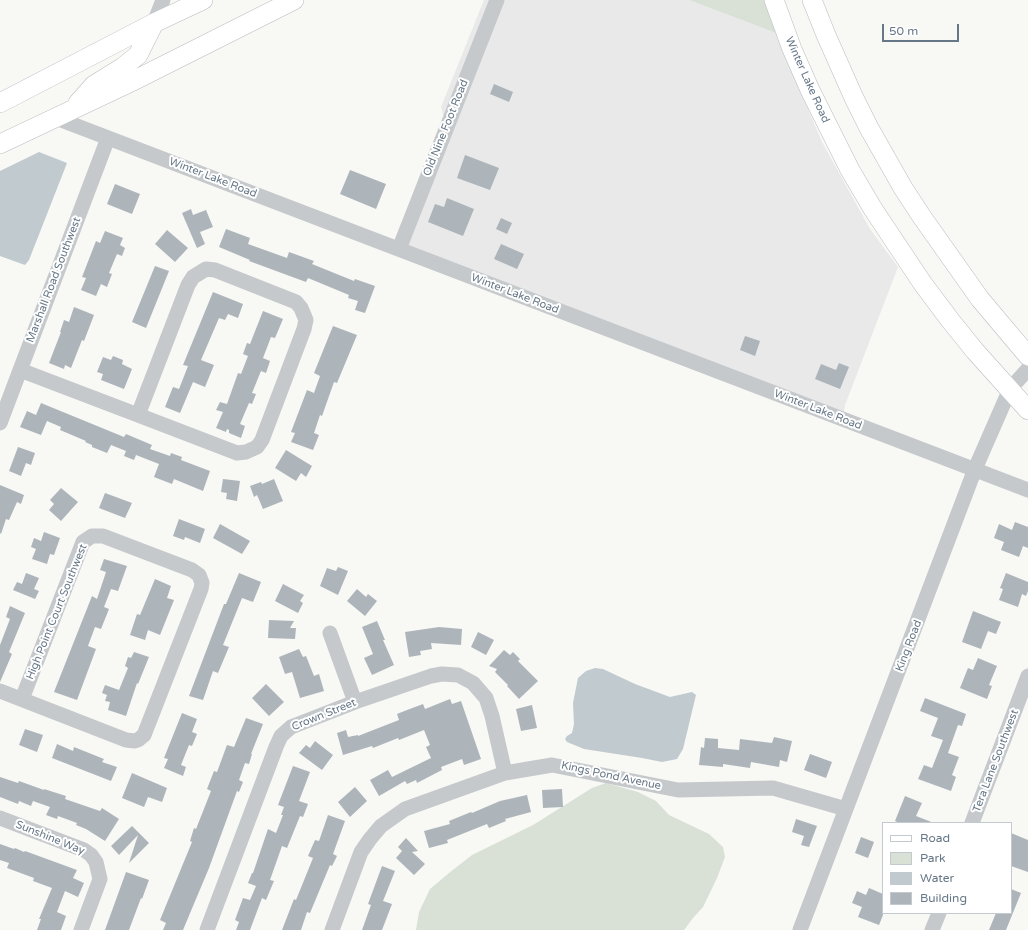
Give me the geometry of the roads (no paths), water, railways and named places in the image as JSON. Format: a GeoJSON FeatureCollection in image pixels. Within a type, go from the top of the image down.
{"type":"FeatureCollection","features":[{"type":"Feature","properties":{"kind":"main road"},"geometry":{"type":"LineString","coordinates":[[0,103],[154,23],[203,0]]}},
{"type":"Feature","properties":{"kind":"main road"},"geometry":{"type":"LineString","coordinates":[[0,144],[131,82],[294,0]]}},
{"type":"Feature","properties":{"kind":"main road","name":"Winter Lake Road"},"geometry":{"type":"LineString","coordinates":[[774,0],[792,49],[813,97],[844,159],[873,209],[914,272],[950,320],[1028,410]]}},
{"type":"Feature","properties":{"kind":"main road"},"geometry":{"type":"LineString","coordinates":[[812,0],[854,98],[903,188],[976,294],[1002,327],[1028,356]]}},
{"type":"Feature","properties":{"kind":"main road"},"geometry":{"type":"LineString","coordinates":[[64,114],[94,85],[123,67],[138,55],[154,23]]}},
{"type":"Feature","properties":{"kind":"street"},"geometry":{"type":"LineString","coordinates":[[154,23],[163,0]]}},
{"type":"Feature","properties":{"kind":"street","name":"Old Nine Foot Road"},"geometry":{"type":"LineString","coordinates":[[399,249],[495,4]]}},
{"type":"Feature","properties":{"kind":"street","name":"Winter Lake Road"},"geometry":{"type":"LineString","coordinates":[[64,114],[108,138],[1028,490]]}},
{"type":"Feature","properties":{"kind":"street","name":"Marshall Road Southwest"},"geometry":{"type":"LineString","coordinates":[[0,423],[108,138]]}},
{"type":"Feature","properties":{"kind":"street"},"geometry":{"type":"LineString","coordinates":[[20,370],[237,453],[246,452],[257,447],[262,440],[304,329],[306,320],[301,308],[296,302],[215,270],[206,269],[193,277],[188,285],[138,415]]}},
{"type":"Feature","properties":{"kind":"street","name":"King Road"},"geometry":{"type":"LineString","coordinates":[[800,930],[975,470],[1010,389],[1028,369]]}},
{"type":"Feature","properties":{"kind":"street","name":"High Point Court Southwest"},"geometry":{"type":"LineString","coordinates":[[95,535],[110,539],[192,570],[199,575],[202,583],[201,589],[144,735],[135,741],[126,740],[22,699],[83,542],[95,535]]}},
{"type":"Feature","properties":{"kind":"street"},"geometry":{"type":"LineString","coordinates":[[330,633],[354,702]]}},
{"type":"Feature","properties":{"kind":"street","name":"Crown Street"},"geometry":{"type":"LineString","coordinates":[[207,930],[282,736],[291,726],[354,702],[431,676],[450,674],[466,678],[479,688],[486,698],[492,716],[505,773]]}},
{"type":"Feature","properties":{"kind":"street","name":"Tera Lane Southwest"},"geometry":{"type":"LineString","coordinates":[[972,822],[1028,676]]}},
{"type":"Feature","properties":{"kind":"street"},"geometry":{"type":"LineString","coordinates":[[0,691],[22,699]]}},
{"type":"Feature","properties":{"kind":"street","name":"Kings Pond Avenue"},"geometry":{"type":"LineString","coordinates":[[332,930],[361,852],[370,838],[381,826],[405,810],[505,773],[552,765],[678,790],[773,788],[846,809]]}},
{"type":"Feature","properties":{"kind":"street","name":"Sunshine Way"},"geometry":{"type":"LineString","coordinates":[[0,818],[84,850],[91,855],[96,862],[100,879],[81,930]]}},
{"type":"Feature","properties":{"kind":"street"},"geometry":{"type":"LineString","coordinates":[[932,930],[938,914]]}},
{"type":"Feature","properties":{"kind":"water"},"geometry":{"type":"Polygon","coordinates":[[[39,152],[67,163],[29,260],[25,265],[0,256],[0,171],[39,152]]]}},
{"type":"Feature","properties":{"kind":"water"},"geometry":{"type":"Polygon","coordinates":[[[595,668],[603,669],[635,684],[670,697],[692,692],[696,695],[683,749],[677,759],[662,762],[584,749],[567,742],[565,739],[572,733],[574,724],[573,703],[578,678],[586,671],[595,668]]]}}]}
